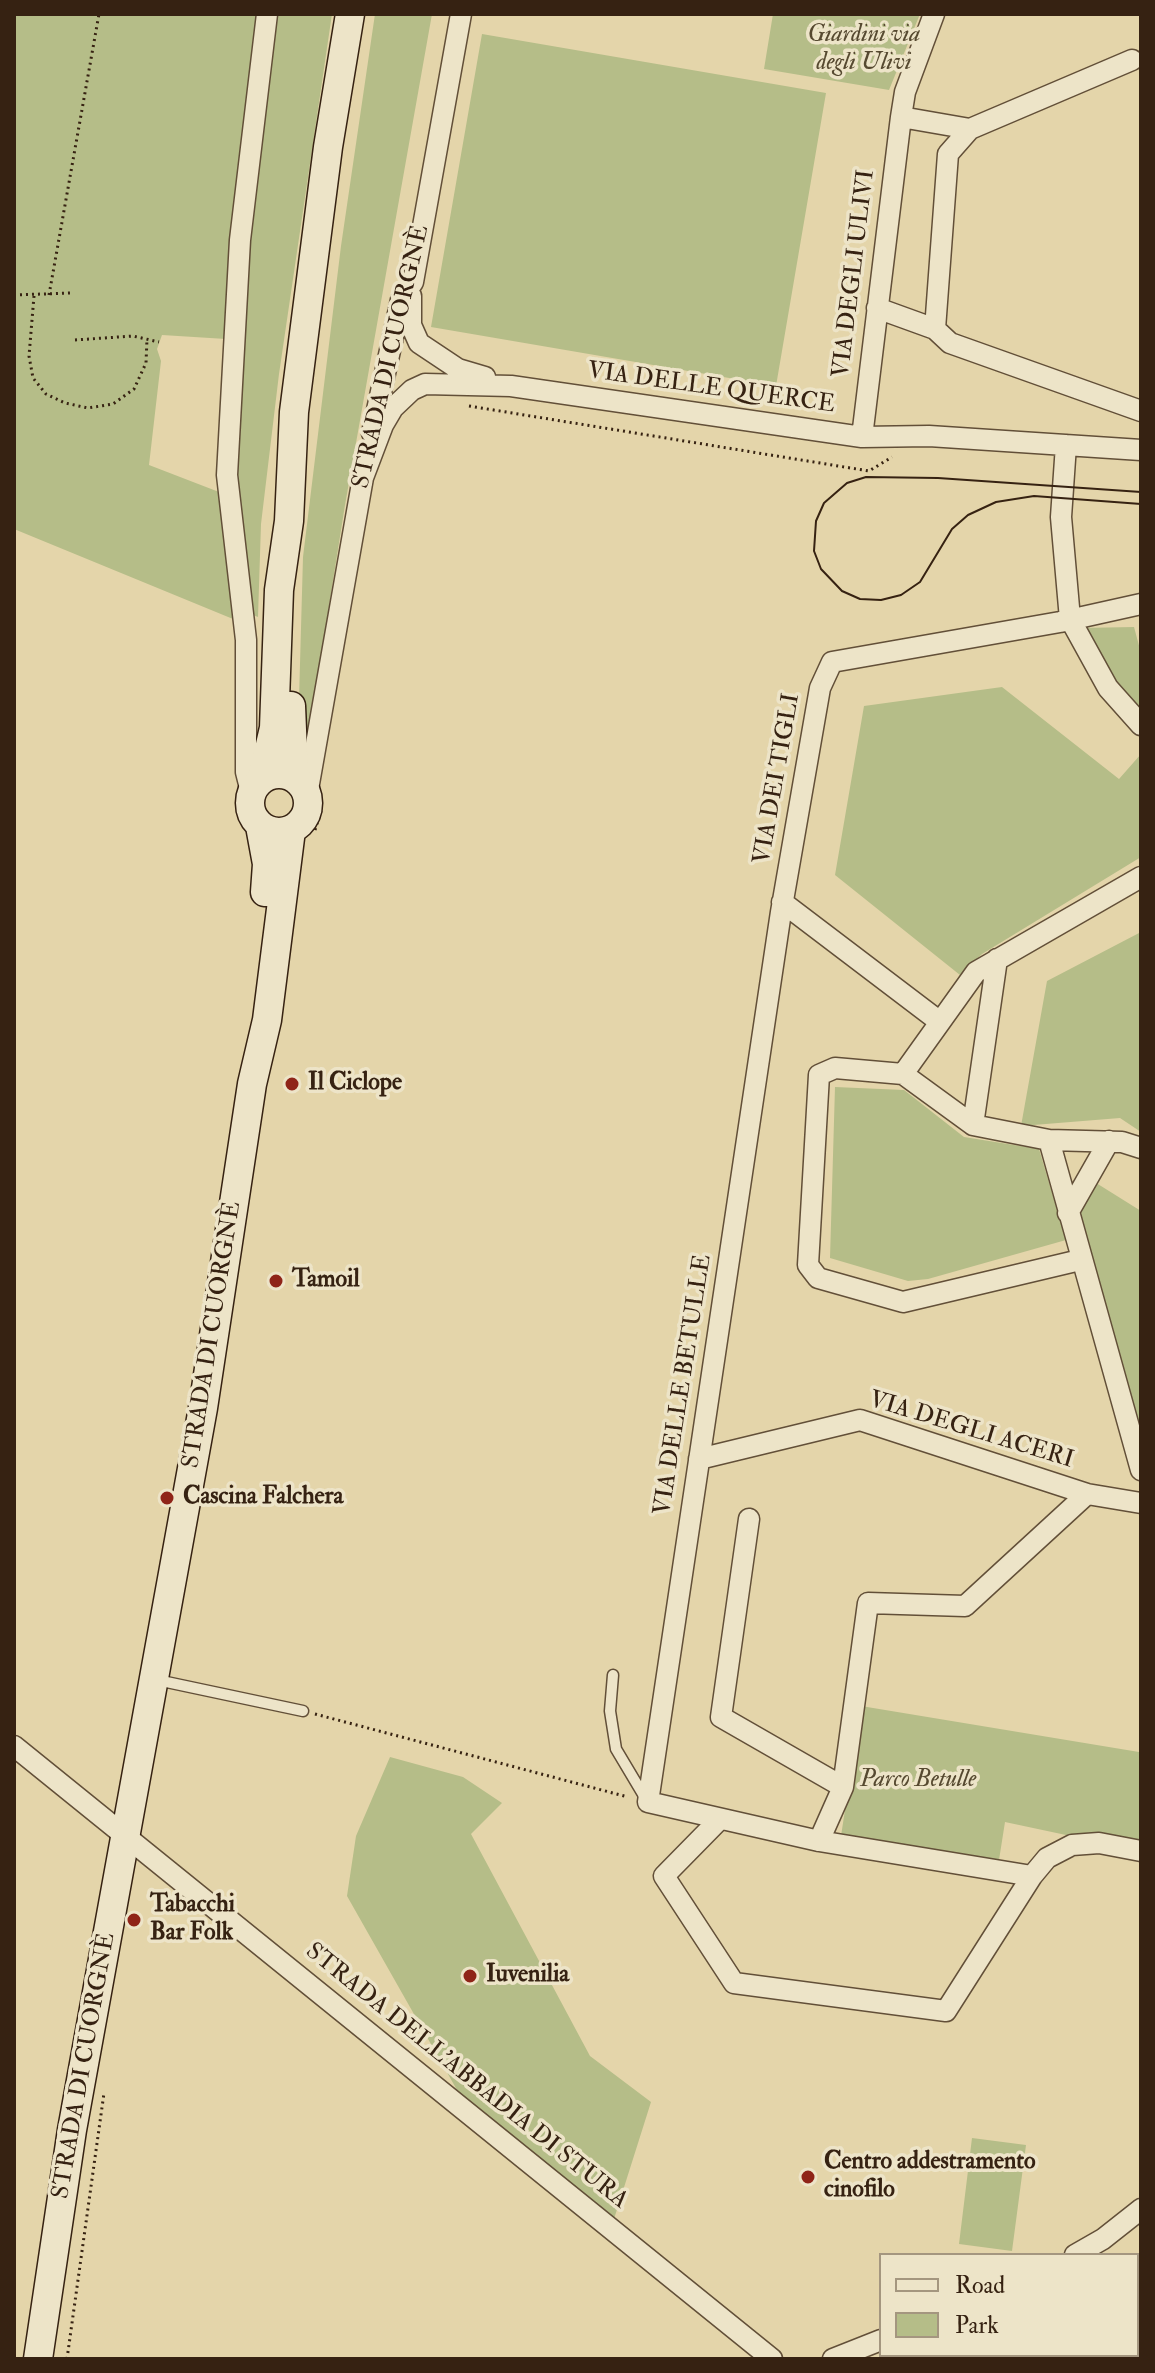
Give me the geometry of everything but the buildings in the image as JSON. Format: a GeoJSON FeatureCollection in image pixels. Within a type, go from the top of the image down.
{"type":"FeatureCollection","features":[{"type":"Feature","properties":{"kind":"main road"},"geometry":{"type":"LineString","coordinates":[[289,521],[295,553],[290,651],[305,816],[291,830],[275,832],[260,826],[250,810],[274,728],[279,590],[289,521],[294,412],[350,14]]}},
{"type":"Feature","properties":{"kind":"main road"},"geometry":{"type":"LineString","coordinates":[[256,785],[279,773],[301,786]]}},
{"type":"Feature","properties":{"kind":"main road","name":"STRADA DI CUORGNÈ"},"geometry":{"type":"LineString","coordinates":[[252,1084],[252,1016],[267,864],[260,826]]}},
{"type":"Feature","properties":{"kind":"main road","name":"STRADA DI CUORGNÈ"},"geometry":{"type":"LineString","coordinates":[[38,2359],[72,2130],[155,1680],[228,1257],[252,1084],[267,1020],[291,830]]}},
{"type":"Feature","properties":{"kind":"street"},"geometry":{"type":"LineString","coordinates":[[256,785],[246,772],[246,640],[227,475],[240,240],[267,14]]}},
{"type":"Feature","properties":{"kind":"street","name":"STRADA DI CUORGNÈ"},"geometry":{"type":"LineString","coordinates":[[301,786],[401,300],[413,282],[461,14]]}},
{"type":"Feature","properties":{"kind":"street","name":"VIA DEGLI ULIVI"},"geometry":{"type":"LineString","coordinates":[[862,437],[905,92],[934,14]]}},
{"type":"Feature","properties":{"kind":"street"},"geometry":{"type":"LineString","coordinates":[[935,329],[948,154],[970,129],[1132,60]]}},
{"type":"Feature","properties":{"kind":"street"},"geometry":{"type":"LineString","coordinates":[[901,117],[970,129]]}},
{"type":"Feature","properties":{"kind":"street","name":"VIA DELLE QUERCE"},"geometry":{"type":"LineString","coordinates":[[413,282],[411,325],[419,343],[458,369],[511,386]]}},
{"type":"Feature","properties":{"kind":"street"},"geometry":{"type":"LineString","coordinates":[[877,308],[935,329],[950,343],[1141,411]]}},
{"type":"Feature","properties":{"kind":"street","name":"VIA DELLE QUERCE"},"geometry":{"type":"LineString","coordinates":[[361,483],[383,425],[393,408],[412,390],[425,384],[511,386],[862,437],[903,439],[929,436],[1141,462]]}},
{"type":"Feature","properties":{"kind":"street","name":"VIA DELLE QUERCE"},"geometry":{"type":"LineString","coordinates":[[1065,451],[1141,450]]}},
{"type":"Feature","properties":{"kind":"street"},"geometry":{"type":"LineString","coordinates":[[1065,451],[1061,517],[1070,619],[1108,688],[1141,725]]}},
{"type":"Feature","properties":{"kind":"street"},"geometry":{"type":"LineString","coordinates":[[1070,619],[1141,604]]}},
{"type":"Feature","properties":{"kind":"street","name":"VIA DEI TIGLI"},"geometry":{"type":"LineString","coordinates":[[940,1022],[782,902],[820,688],[832,662],[1070,619]]}},
{"type":"Feature","properties":{"kind":"street"},"geometry":{"type":"LineString","coordinates":[[903,1074],[976,972],[1141,877]]}},
{"type":"Feature","properties":{"kind":"street","name":"VIA DELLE BETULLE"},"geometry":{"type":"LineString","coordinates":[[648,1802],[782,902]]}},
{"type":"Feature","properties":{"kind":"street"},"geometry":{"type":"LineString","coordinates":[[973,1125],[997,959]]}},
{"type":"Feature","properties":{"kind":"street"},"geometry":{"type":"LineString","coordinates":[[1080,1260],[903,1302],[818,1278],[808,1265],[819,1075],[835,1068],[903,1074],[973,1125],[1049,1140],[1109,1141],[1141,1148]]}},
{"type":"Feature","properties":{"kind":"street"},"geometry":{"type":"LineString","coordinates":[[1049,1140],[1080,1260],[1141,1469],[1114,1498]]}},
{"type":"Feature","properties":{"kind":"street"},"geometry":{"type":"LineString","coordinates":[[1068,1213],[1109,1141]]}},
{"type":"Feature","properties":{"kind":"street","name":"VIA DEGLI ACERI"},"geometry":{"type":"LineString","coordinates":[[699,1459],[860,1420],[1087,1494],[1141,1503]]}},
{"type":"Feature","properties":{"kind":"street","name":"VIA DEGLI ACERI"},"geometry":{"type":"LineString","coordinates":[[843,1787],[868,1603],[965,1606],[1087,1494]]}},
{"type":"Feature","properties":{"kind":"street"},"geometry":{"type":"LineString","coordinates":[[749,1519],[721,1717],[843,1787],[819,1841]]}},
{"type":"Feature","properties":{"kind":"street","name":"STRADA DELL'ABBADIA DI STURA"},"geometry":{"type":"LineString","coordinates":[[14,1746],[772,2359]]}},
{"type":"Feature","properties":{"kind":"street"},"geometry":{"type":"LineString","coordinates":[[648,1802],[819,1841],[1032,1876]]}},
{"type":"Feature","properties":{"kind":"street"},"geometry":{"type":"LineString","coordinates":[[719,1820],[664,1876],[734,1983],[946,2011],[1032,1876],[1047,1858],[1072,1845],[1099,1843],[1141,1851]]}},
{"type":"Feature","properties":{"kind":"street"},"geometry":{"type":"LineString","coordinates":[[1078,2253],[1103,2239],[1141,2209]]}},
{"type":"Feature","properties":{"kind":"street"},"geometry":{"type":"LineString","coordinates":[[833,2359],[879,2341]]}},
{"type":"Feature","properties":{"kind":"lane"},"geometry":{"type":"LineString","coordinates":[[613,1675],[610,1711],[616,1749],[648,1802]]}},
{"type":"Feature","properties":{"kind":"lane"},"geometry":{"type":"LineString","coordinates":[[155,1680],[303,1711]]}},
{"type":"Feature","properties":{"kind":"path"},"geometry":{"type":"LineString","coordinates":[[49,295],[99,14]]}},
{"type":"Feature","properties":{"kind":"path"},"geometry":{"type":"LineString","coordinates":[[14,295],[71,293]]}},
{"type":"Feature","properties":{"kind":"path"},"geometry":{"type":"LineString","coordinates":[[34,296],[29,356],[33,378],[46,394],[65,403],[88,408],[113,404],[134,389],[146,363],[147,339]]}},
{"type":"Feature","properties":{"kind":"path"},"geometry":{"type":"LineString","coordinates":[[75,340],[147,339],[159,342]]}},
{"type":"Feature","properties":{"kind":"path"},"geometry":{"type":"LineString","coordinates":[[455,404],[869,471],[887,460]]}},
{"type":"Feature","properties":{"kind":"path"},"geometry":{"type":"LineString","coordinates":[[303,1711],[648,1802]]}},
{"type":"Feature","properties":{"kind":"path"},"geometry":{"type":"LineString","coordinates":[[67,2359],[104,2093]]}},
{"type":"Feature","properties":{"kind":"green space"},"geometry":{"type":"Polygon","coordinates":[[[14,14],[259,14],[226,339],[162,335],[157,349],[161,361],[149,465],[219,492],[233,619],[14,529],[14,14]]]}},
{"type":"Feature","properties":{"kind":"green space"},"geometry":{"type":"Polygon","coordinates":[[[276,14],[332,14],[279,374],[261,524],[258,617],[253,615],[235,463],[245,269],[276,14]]]}},
{"type":"Feature","properties":{"kind":"green space"},"geometry":{"type":"Polygon","coordinates":[[[375,14],[432,14],[345,505],[306,751],[298,735],[303,557],[341,246],[375,14]]]}},
{"type":"Feature","properties":{"kind":"green space","name":"Giardini via degli Ulivi"},"geometry":{"type":"Polygon","coordinates":[[[773,14],[920,14],[889,90],[764,69],[773,14]]]}},
{"type":"Feature","properties":{"kind":"green space"},"geometry":{"type":"Polygon","coordinates":[[[482,34],[826,93],[776,386],[431,327],[482,34]]]}},
{"type":"Feature","properties":{"kind":"green space"},"geometry":{"type":"Polygon","coordinates":[[[1134,627],[1141,653],[1141,716],[1122,698],[1080,628],[1134,627]]]}},
{"type":"Feature","properties":{"kind":"green space"},"geometry":{"type":"Polygon","coordinates":[[[1002,687],[1119,779],[1141,754],[1141,857],[982,954],[960,975],[835,875],[864,706],[1002,687]]]}},
{"type":"Feature","properties":{"kind":"green space"},"geometry":{"type":"Polygon","coordinates":[[[1141,932],[1141,1132],[1120,1118],[1021,1126],[1047,981],[1141,932]]]}},
{"type":"Feature","properties":{"kind":"green space"},"geometry":{"type":"Polygon","coordinates":[[[835,1087],[904,1090],[964,1137],[1039,1149],[1066,1240],[928,1279],[908,1281],[830,1258],[835,1087]]]}},
{"type":"Feature","properties":{"kind":"green space"},"geometry":{"type":"Polygon","coordinates":[[[1093,1181],[1141,1211],[1141,1448],[1076,1211],[1093,1181]]]}},
{"type":"Feature","properties":{"kind":"green space","name":"Parco Betulle"},"geometry":{"type":"Polygon","coordinates":[[[861,1706],[1139,1752],[1141,1851],[1005,1822],[999,1860],[841,1836],[861,1706]]]}},
{"type":"Feature","properties":{"kind":"green space","name":"Iuvenilia"},"geometry":{"type":"Polygon","coordinates":[[[390,1757],[463,1777],[502,1803],[471,1834],[590,2056],[651,2102],[614,2219],[474,2120],[347,1896],[356,1836],[390,1757]]]}},
{"type":"Feature","properties":{"kind":"green space"},"geometry":{"type":"Polygon","coordinates":[[[972,2138],[1026,2145],[1012,2251],[959,2244],[972,2138]]]}},
{"type":"Feature","properties":{"kind":"tram line"},"geometry":{"type":"LineString","coordinates":[[1141,492],[938,478],[866,477],[847,483],[824,503],[816,521],[814,551],[821,569],[842,591],[860,599],[881,600],[901,595],[920,582],[952,529],[968,515],[996,502],[1034,496],[1141,504]]}},
{"type":"Feature","properties":{"kind":"place","name":"Il Ciclope"},"geometry":{"type":"Point","coordinates":[292,1084]}},
{"type":"Feature","properties":{"kind":"place","name":"Tamoil"},"geometry":{"type":"Point","coordinates":[276,1281]}},
{"type":"Feature","properties":{"kind":"place","name":"Cascina Falchera"},"geometry":{"type":"Point","coordinates":[167,1498]}},
{"type":"Feature","properties":{"kind":"place","name":"Tabacchi Bar Folk"},"geometry":{"type":"Point","coordinates":[134,1920]}},
{"type":"Feature","properties":{"kind":"place","name":"Iuvenilia"},"geometry":{"type":"Point","coordinates":[470,1976]}},
{"type":"Feature","properties":{"kind":"place","name":"Centro addestramento cinofilo"},"geometry":{"type":"Point","coordinates":[808,2177]}}]}
